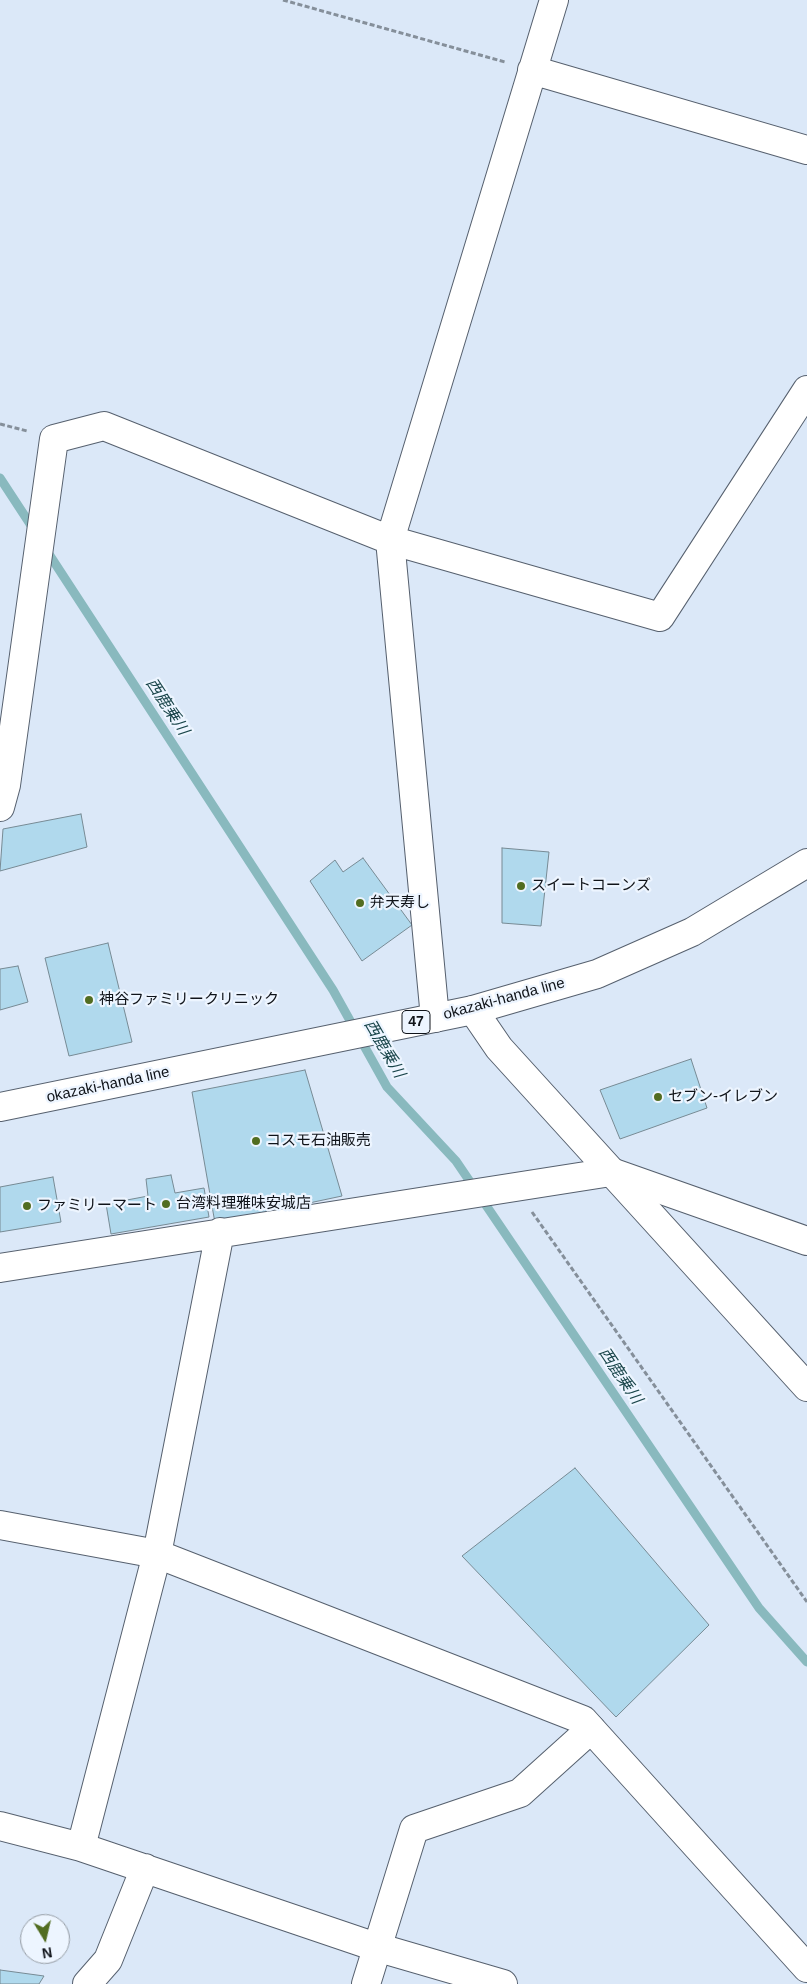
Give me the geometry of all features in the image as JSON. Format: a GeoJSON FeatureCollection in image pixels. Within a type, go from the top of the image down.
{"type":"FeatureCollection","features":[{"type":"Feature","properties":{"kind":"street"},"geometry":{"type":"LineString","coordinates":[[436,1018],[390,540],[554,0]]}},
{"type":"Feature","properties":{"kind":"street"},"geometry":{"type":"LineString","coordinates":[[532,70],[807,150]]}},
{"type":"Feature","properties":{"kind":"street"},"geometry":{"type":"LineString","coordinates":[[2,791],[54,439],[104,426],[390,540],[660,617],[807,390]]}},
{"type":"Feature","properties":{"kind":"street","name":"okazaki-handa line"},"geometry":{"type":"LineString","coordinates":[[0,1107],[474,1010],[597,974],[692,932],[807,863]]}},
{"type":"Feature","properties":{"kind":"street"},"geometry":{"type":"LineString","coordinates":[[474,1010],[499,1048],[807,1387]]}},
{"type":"Feature","properties":{"kind":"street"},"geometry":{"type":"LineString","coordinates":[[0,1268],[611,1172],[807,1241]]}},
{"type":"Feature","properties":{"kind":"street"},"geometry":{"type":"LineString","coordinates":[[81,1847],[157,1554],[220,1232]]}},
{"type":"Feature","properties":{"kind":"street"},"geometry":{"type":"LineString","coordinates":[[0,1525],[157,1554],[583,1720],[807,1968]]}},
{"type":"Feature","properties":{"kind":"street"},"geometry":{"type":"LineString","coordinates":[[366,1984],[414,1829],[520,1793],[591,1729]]}},
{"type":"Feature","properties":{"kind":"street"},"geometry":{"type":"LineString","coordinates":[[0,1826],[81,1847],[376,1947],[503,1984]]}},
{"type":"Feature","properties":{"kind":"street"},"geometry":{"type":"LineString","coordinates":[[88,1984],[108,1960],[145,1868]]}},
{"type":"Feature","properties":{"kind":"path"},"geometry":{"type":"LineString","coordinates":[[283,0],[532,70]]}},
{"type":"Feature","properties":{"kind":"path"},"geometry":{"type":"LineString","coordinates":[[514,1187],[807,1602]]}},
{"type":"Feature","properties":{"kind":"building"},"geometry":{"type":"Polygon","coordinates":[[[81,814],[87,847],[0,871],[3,829],[81,814]]]}},
{"type":"Feature","properties":{"kind":"building"},"geometry":{"type":"Polygon","coordinates":[[[502,848],[549,852],[541,926],[502,923],[502,848]]]}},
{"type":"Feature","properties":{"kind":"building","name":"弁天寿し"},"geometry":{"type":"Polygon","coordinates":[[[363,858],[412,925],[362,961],[310,881],[335,860],[343,872],[363,858]]]}},
{"type":"Feature","properties":{"kind":"building","name":"神谷ファミリークリニック"},"geometry":{"type":"Polygon","coordinates":[[[108,943],[132,1042],[69,1056],[45,958],[108,943]]]}},
{"type":"Feature","properties":{"kind":"building"},"geometry":{"type":"Polygon","coordinates":[[[18,966],[28,1002],[0,1010],[0,969],[18,966]]]}},
{"type":"Feature","properties":{"kind":"building"},"geometry":{"type":"Polygon","coordinates":[[[691,1059],[707,1108],[620,1139],[600,1090],[691,1059]]]}},
{"type":"Feature","properties":{"kind":"building"},"geometry":{"type":"Polygon","coordinates":[[[305,1070],[342,1196],[215,1223],[192,1092],[305,1070]]]}},
{"type":"Feature","properties":{"kind":"building"},"geometry":{"type":"Polygon","coordinates":[[[171,1175],[175,1193],[204,1188],[209,1217],[111,1234],[106,1204],[148,1196],[146,1179],[171,1175]]]}},
{"type":"Feature","properties":{"kind":"building"},"geometry":{"type":"Polygon","coordinates":[[[53,1177],[61,1222],[0,1232],[0,1187],[53,1177]]]}},
{"type":"Feature","properties":{"kind":"building"},"geometry":{"type":"Polygon","coordinates":[[[575,1468],[709,1625],[616,1717],[462,1556],[575,1468]]]}},
{"type":"Feature","properties":{"kind":"building"},"geometry":{"type":"Polygon","coordinates":[[[0,1970],[44,1976],[39,1984],[0,1984],[0,1970]]]}},
{"type":"Feature","properties":{"kind":"waterway","name":"西鹿乗川"},"geometry":{"type":"LineString","coordinates":[[0,478],[34,530]]}},
{"type":"Feature","properties":{"kind":"waterway","name":"西鹿乗川"},"geometry":{"type":"LineString","coordinates":[[45,548],[333,990],[387,1087],[456,1161],[759,1608],[807,1662]]}},
{"type":"Feature","properties":{"kind":"place","name":"スイートコーンズ"},"geometry":{"type":"Point","coordinates":[521,886]}},
{"type":"Feature","properties":{"kind":"place","name":"弁天寿し"},"geometry":{"type":"Point","coordinates":[360,903]}},
{"type":"Feature","properties":{"kind":"place","name":"神谷ファミリークリニック"},"geometry":{"type":"Point","coordinates":[89,1000]}},
{"type":"Feature","properties":{"kind":"place","name":"セブン-イレブン"},"geometry":{"type":"Point","coordinates":[658,1097]}},
{"type":"Feature","properties":{"kind":"place","name":"コスモ石油販売"},"geometry":{"type":"Point","coordinates":[256,1141]}},
{"type":"Feature","properties":{"kind":"place","name":"台湾料理雅味安城店"},"geometry":{"type":"Point","coordinates":[166,1204]}},
{"type":"Feature","properties":{"kind":"place","name":"ファミリーマート"},"geometry":{"type":"Point","coordinates":[27,1206]}}]}
